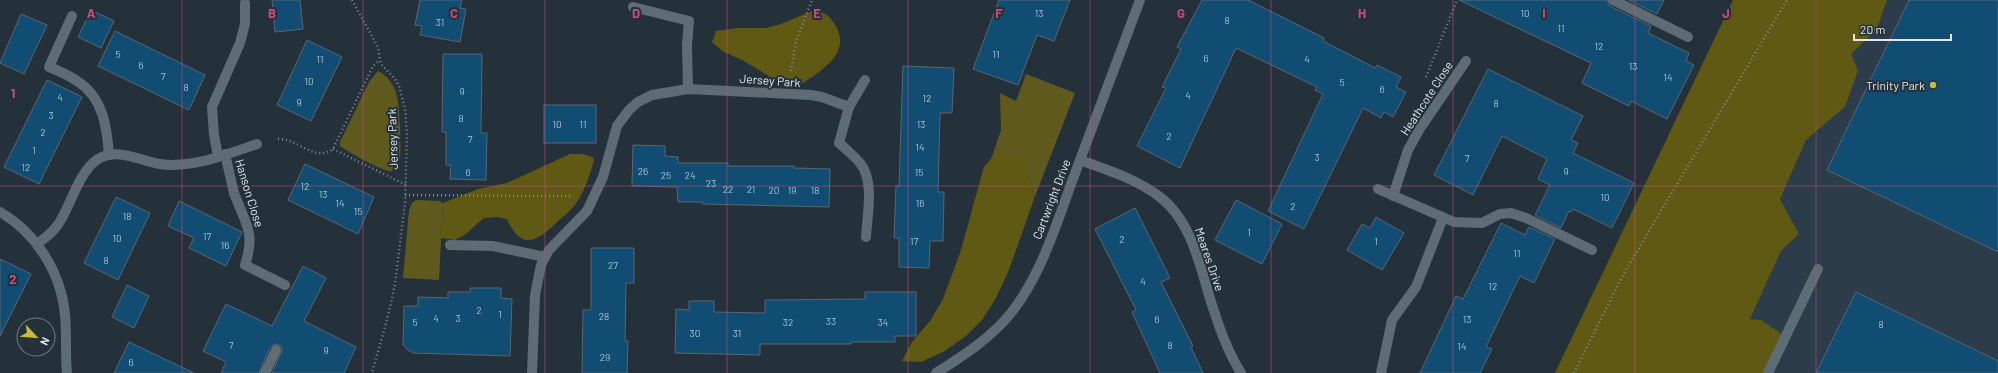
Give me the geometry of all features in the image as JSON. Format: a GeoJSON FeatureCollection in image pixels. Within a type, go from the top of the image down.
{"type":"FeatureCollection","features":[{"type":"Feature","properties":{"kind":"street","name":"Cartwright Drive"},"geometry":{"type":"LineString","coordinates":[[936,373],[964,355],[990,334],[1010,313],[1030,283],[1050,239],[1140,0]]}},
{"type":"Feature","properties":{"kind":"street"},"geometry":{"type":"LineString","coordinates":[[1612,0],[1688,37]]}},
{"type":"Feature","properties":{"kind":"street","name":"Hanson Close"},"geometry":{"type":"LineString","coordinates":[[245,3],[245,24],[240,42],[212,107],[214,135],[234,193],[248,225],[251,239],[250,250],[245,265],[285,285]]}},
{"type":"Feature","properties":{"kind":"street"},"geometry":{"type":"LineString","coordinates":[[633,7],[689,21],[687,44],[688,89]]}},
{"type":"Feature","properties":{"kind":"street"},"geometry":{"type":"LineString","coordinates":[[37,244],[56,228],[77,187],[93,164],[99,159],[109,155],[106,124],[100,107],[78,81],[49,67],[72,16]]}},
{"type":"Feature","properties":{"kind":"street","name":"Heathcote Close"},"geometry":{"type":"LineString","coordinates":[[1393,196],[1406,156],[1419,130],[1466,61]]}},
{"type":"Feature","properties":{"kind":"street"},"geometry":{"type":"LineString","coordinates":[[865,80],[849,107],[839,143],[860,163],[864,170],[868,191],[866,237]]}},
{"type":"Feature","properties":{"kind":"street","name":"Jersey Park"},"geometry":{"type":"LineString","coordinates":[[532,373],[536,295],[539,272],[545,257],[559,240],[582,218],[603,177],[617,126],[638,102],[652,95],[688,89],[786,93],[822,97],[849,107]]}},
{"type":"Feature","properties":{"kind":"street","name":"Hanson Close"},"geometry":{"type":"LineString","coordinates":[[109,155],[129,155],[159,164],[171,165],[221,155],[257,144]]}},
{"type":"Feature","properties":{"kind":"street","name":"Meares Drive"},"geometry":{"type":"LineString","coordinates":[[1080,160],[1132,180],[1161,197],[1175,211],[1184,225],[1192,243],[1222,336],[1241,373]]}},
{"type":"Feature","properties":{"kind":"street"},"geometry":{"type":"LineString","coordinates":[[1378,189],[1443,218],[1464,223],[1482,223],[1500,214],[1511,213],[1526,218],[1592,250]]}},
{"type":"Feature","properties":{"kind":"street"},"geometry":{"type":"LineString","coordinates":[[0,212],[19,225],[37,244],[56,277],[62,294],[65,314],[67,373]]}},
{"type":"Feature","properties":{"kind":"street"},"geometry":{"type":"LineString","coordinates":[[1381,373],[1392,320],[1416,287],[1443,218]]}},
{"type":"Feature","properties":{"kind":"street"},"geometry":{"type":"LineString","coordinates":[[450,245],[493,246],[545,257]]}},
{"type":"Feature","properties":{"kind":"street"},"geometry":{"type":"LineString","coordinates":[[1768,373],[1818,269]]}},
{"type":"Feature","properties":{"kind":"street"},"geometry":{"type":"LineString","coordinates":[[265,373],[276,350]]}},
{"type":"Feature","properties":{"kind":"path","name":"Jersey Park"},"geometry":{"type":"LineString","coordinates":[[352,0],[378,47],[383,68],[390,74],[399,86],[405,109],[407,133],[406,185],[395,284],[388,316],[372,373]]}},
{"type":"Feature","properties":{"kind":"path"},"geometry":{"type":"LineString","coordinates":[[786,93],[796,41],[812,0]]}},
{"type":"Feature","properties":{"kind":"path"},"geometry":{"type":"LineString","coordinates":[[1574,373],[1624,273],[1787,0]]}},
{"type":"Feature","properties":{"kind":"path"},"geometry":{"type":"LineString","coordinates":[[380,59],[373,66],[333,148],[406,185]]}},
{"type":"Feature","properties":{"kind":"path","name":"Hanson Close"},"geometry":{"type":"LineString","coordinates":[[257,144],[284,139],[321,154],[328,152],[333,148]]}},
{"type":"Feature","properties":{"kind":"path"},"geometry":{"type":"LineString","coordinates":[[405,195],[594,196]]}},
{"type":"Feature","properties":{"kind":"shaded area"},"geometry":{"type":"Polygon","coordinates":[[[1733,0],[1887,0],[1877,29],[1851,54],[1858,71],[1845,107],[1806,140],[1780,199],[1799,234],[1781,251],[1750,319],[1761,320],[1782,334],[1764,373],[1555,373],[1733,0]]]}},
{"type":"Feature","properties":{"kind":"shaded area","name":"Trinity Park"},"geometry":{"type":"Polygon","coordinates":[[[1887,0],[1998,0],[1998,373],[1764,373],[1750,319],[1781,251],[1799,234],[1780,199],[1806,140],[1845,107],[1858,71],[1851,54],[1877,29],[1887,0]]]}},
{"type":"Feature","properties":{"kind":"shaded area"},"geometry":{"type":"Polygon","coordinates":[[[812,11],[827,15],[832,20],[839,34],[840,44],[832,60],[824,68],[798,86],[779,82],[742,60],[724,52],[712,42],[716,31],[738,28],[766,28],[781,24],[812,11]]]}},
{"type":"Feature","properties":{"kind":"shaded area"},"geometry":{"type":"Polygon","coordinates":[[[378,71],[384,74],[391,83],[396,92],[397,98],[400,125],[400,159],[395,169],[392,171],[381,169],[357,157],[340,146],[340,142],[369,82],[378,71]]]}},
{"type":"Feature","properties":{"kind":"shaded area"},"geometry":{"type":"Polygon","coordinates":[[[1026,74],[1075,93],[1034,199],[1029,174],[991,160],[1001,130],[1000,93],[1016,101],[1026,74]]]}},
{"type":"Feature","properties":{"kind":"shaded area"},"geometry":{"type":"Polygon","coordinates":[[[570,154],[583,154],[593,157],[594,161],[578,201],[544,234],[531,240],[524,239],[518,236],[507,219],[497,217],[484,218],[463,236],[455,240],[441,238],[443,203],[478,189],[507,183],[570,154]]]}},
{"type":"Feature","properties":{"kind":"shaded area"},"geometry":{"type":"Polygon","coordinates":[[[995,154],[1009,154],[1020,159],[1029,174],[1034,199],[1009,270],[996,298],[982,320],[966,336],[945,351],[921,362],[902,361],[912,342],[930,321],[943,299],[960,253],[984,167],[995,154]]]}},
{"type":"Feature","properties":{"kind":"shaded area"},"geometry":{"type":"Polygon","coordinates":[[[416,200],[439,201],[443,203],[439,280],[403,278],[409,210],[412,203],[416,200]]]}},
{"type":"Feature","properties":{"kind":"building"},"geometry":{"type":"Polygon","coordinates":[[[272,0],[300,0],[303,29],[275,32],[272,0]]]}},
{"type":"Feature","properties":{"kind":"building"},"geometry":{"type":"Polygon","coordinates":[[[420,0],[462,0],[460,8],[466,9],[460,42],[420,35],[422,26],[415,25],[420,0]]]}},
{"type":"Feature","properties":{"kind":"building"},"geometry":{"type":"Polygon","coordinates":[[[999,0],[1070,0],[1054,41],[1037,35],[1018,85],[973,69],[999,0]]]}},
{"type":"Feature","properties":{"kind":"building"},"geometry":{"type":"Polygon","coordinates":[[[1202,0],[1248,0],[1324,38],[1323,41],[1375,68],[1377,65],[1401,77],[1396,87],[1406,92],[1393,117],[1384,112],[1381,118],[1363,108],[1304,229],[1268,211],[1323,94],[1315,90],[1317,87],[1236,48],[1180,168],[1137,146],[1166,88],[1162,87],[1181,49],[1177,47],[1202,0]]]}},
{"type":"Feature","properties":{"kind":"building"},"geometry":{"type":"Polygon","coordinates":[[[1459,0],[1607,0],[1610,6],[1651,26],[1648,33],[1689,53],[1686,61],[1694,65],[1667,119],[1631,101],[1629,106],[1582,83],[1591,63],[1459,0]]]}},
{"type":"Feature","properties":{"kind":"building"},"geometry":{"type":"Polygon","coordinates":[[[1628,0],[1664,0],[1657,14],[1628,0]]]}},
{"type":"Feature","properties":{"kind":"building","name":"Trinity Park"},"geometry":{"type":"Polygon","coordinates":[[[1909,0],[1998,0],[1998,252],[1827,170],[1909,0]]]}},
{"type":"Feature","properties":{"kind":"building"},"geometry":{"type":"Polygon","coordinates":[[[91,10],[114,21],[101,48],[78,37],[91,10]]]}},
{"type":"Feature","properties":{"kind":"building"},"geometry":{"type":"Polygon","coordinates":[[[21,14],[47,25],[24,74],[0,63],[21,14]]]}},
{"type":"Feature","properties":{"kind":"building"},"geometry":{"type":"Polygon","coordinates":[[[115,31],[205,75],[189,110],[98,66],[115,31]]]}},
{"type":"Feature","properties":{"kind":"building"},"geometry":{"type":"Polygon","coordinates":[[[307,40],[342,57],[311,121],[277,105],[307,40]]]}},
{"type":"Feature","properties":{"kind":"building"},"geometry":{"type":"Polygon","coordinates":[[[443,54],[482,54],[481,133],[487,133],[486,180],[450,179],[451,165],[446,165],[446,132],[442,132],[443,54]]]}},
{"type":"Feature","properties":{"kind":"building"},"geometry":{"type":"Polygon","coordinates":[[[903,66],[954,68],[952,113],[940,113],[938,192],[944,192],[943,241],[930,241],[929,268],[899,267],[899,238],[894,238],[896,186],[899,186],[903,66]]]}},
{"type":"Feature","properties":{"kind":"building"},"geometry":{"type":"Polygon","coordinates":[[[1488,69],[1583,116],[1571,140],[1578,143],[1573,153],[1634,183],[1612,228],[1573,209],[1571,212],[1569,211],[1561,228],[1535,215],[1550,185],[1538,179],[1547,159],[1502,136],[1473,195],[1434,175],[1488,69]]]}},
{"type":"Feature","properties":{"kind":"building"},"geometry":{"type":"Polygon","coordinates":[[[47,80],[82,97],[39,184],[4,167],[47,80]]]}},
{"type":"Feature","properties":{"kind":"building"},"geometry":{"type":"Polygon","coordinates":[[[544,105],[596,105],[596,143],[544,143],[544,105]]]}},
{"type":"Feature","properties":{"kind":"building"},"geometry":{"type":"Polygon","coordinates":[[[633,145],[665,146],[665,156],[678,157],[678,163],[728,163],[728,166],[794,166],[794,168],[830,169],[829,207],[678,202],[677,187],[632,186],[633,145]]]}},
{"type":"Feature","properties":{"kind":"building"},"geometry":{"type":"Polygon","coordinates":[[[305,164],[374,197],[358,234],[288,200],[305,164]]]}},
{"type":"Feature","properties":{"kind":"building"},"geometry":{"type":"Polygon","coordinates":[[[116,197],[150,213],[118,280],[84,263],[116,197]]]}},
{"type":"Feature","properties":{"kind":"building"},"geometry":{"type":"Polygon","coordinates":[[[1236,200],[1282,224],[1262,264],[1215,240],[1236,200]]]}},
{"type":"Feature","properties":{"kind":"building"},"geometry":{"type":"Polygon","coordinates":[[[179,201],[242,232],[226,266],[189,248],[194,238],[168,226],[179,201]]]}},
{"type":"Feature","properties":{"kind":"building"},"geometry":{"type":"Polygon","coordinates":[[[1135,208],[1170,278],[1161,282],[1193,346],[1191,347],[1203,373],[1160,373],[1132,312],[1136,310],[1095,229],[1135,208]]]}},
{"type":"Feature","properties":{"kind":"building"},"geometry":{"type":"Polygon","coordinates":[[[1376,217],[1404,233],[1382,270],[1347,250],[1362,224],[1370,228],[1376,217]]]}},
{"type":"Feature","properties":{"kind":"building"},"geometry":{"type":"Polygon","coordinates":[[[1501,223],[1525,235],[1529,227],[1555,239],[1534,283],[1520,276],[1486,347],[1492,349],[1480,373],[1420,373],[1456,296],[1463,299],[1501,223]]]}},
{"type":"Feature","properties":{"kind":"building"},"geometry":{"type":"Polygon","coordinates":[[[591,248],[634,248],[634,283],[626,283],[625,341],[628,341],[627,373],[582,373],[583,310],[591,310],[591,248]]]}},
{"type":"Feature","properties":{"kind":"building"},"geometry":{"type":"Polygon","coordinates":[[[0,259],[31,274],[0,336],[0,259]]]}},
{"type":"Feature","properties":{"kind":"building"},"geometry":{"type":"Polygon","coordinates":[[[303,266],[326,278],[304,321],[356,347],[344,373],[272,373],[282,350],[281,346],[276,344],[270,347],[259,373],[221,373],[226,362],[203,351],[226,304],[272,326],[303,266]]]}},
{"type":"Feature","properties":{"kind":"building"},"geometry":{"type":"Polygon","coordinates":[[[127,285],[149,296],[134,328],[112,317],[127,285]]]}},
{"type":"Feature","properties":{"kind":"building"},"geometry":{"type":"Polygon","coordinates":[[[470,288],[501,288],[501,298],[512,299],[510,356],[413,353],[403,345],[404,306],[418,306],[418,297],[448,298],[448,292],[470,292],[470,288]]]}},
{"type":"Feature","properties":{"kind":"building"},"geometry":{"type":"Polygon","coordinates":[[[865,292],[916,292],[916,336],[895,336],[895,342],[851,342],[851,344],[760,344],[760,355],[675,353],[676,309],[689,310],[689,301],[714,301],[714,312],[765,313],[765,300],[865,299],[865,292]]]}},
{"type":"Feature","properties":{"kind":"building"},"geometry":{"type":"Polygon","coordinates":[[[1856,292],[1998,361],[1998,373],[1816,373],[1856,292]]]}},
{"type":"Feature","properties":{"kind":"building"},"geometry":{"type":"Polygon","coordinates":[[[129,342],[194,373],[114,373],[129,342]]]}},
{"type":"Feature","properties":{"kind":"place","name":"Trinity Park"},"geometry":{"type":"Point","coordinates":[1933,85]}}]}
